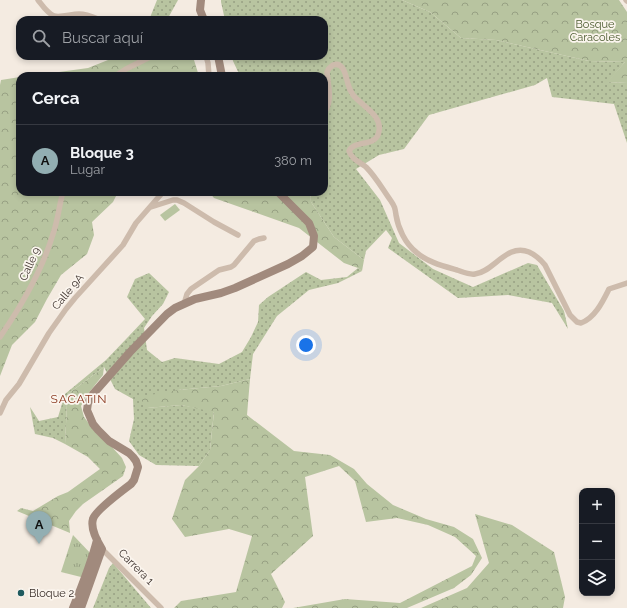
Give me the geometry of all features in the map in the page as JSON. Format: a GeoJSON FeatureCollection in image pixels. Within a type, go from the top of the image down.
{"type":"FeatureCollection","features":[{"type":"Feature","properties":{"kind":"main road"},"geometry":{"type":"LineString","coordinates":[[201,0],[200,10],[202,16]]}},
{"type":"Feature","properties":{"kind":"main road"},"geometry":{"type":"LineString","coordinates":[[219,60],[221,72]]}},
{"type":"Feature","properties":{"kind":"main road"},"geometry":{"type":"LineString","coordinates":[[73,608],[93,556],[97,540],[94,532],[93,519],[102,508],[134,480],[138,467],[133,457],[129,453],[109,441],[93,424],[87,410],[88,402],[93,394],[130,352],[167,314],[175,308],[195,299],[221,294],[235,288],[288,264],[302,256],[313,247],[314,236],[309,223],[282,196]]}},
{"type":"Feature","properties":{"kind":"main road","name":"Carrera 1"},"geometry":{"type":"LineString","coordinates":[[97,540],[102,549]]}},
{"type":"Feature","properties":{"kind":"main road"},"geometry":{"type":"LineString","coordinates":[[81,608],[102,549]]}},
{"type":"Feature","properties":{"kind":"street"},"geometry":{"type":"LineString","coordinates":[[38,0],[53,16]]}},
{"type":"Feature","properties":{"kind":"street"},"geometry":{"type":"LineString","coordinates":[[59,16],[80,14],[90,16]]}},
{"type":"Feature","properties":{"kind":"street"},"geometry":{"type":"LineString","coordinates":[[121,72],[144,60]]}},
{"type":"Feature","properties":{"kind":"street"},"geometry":{"type":"LineString","coordinates":[[207,60],[209,72]]}},
{"type":"Feature","properties":{"kind":"street"},"geometry":{"type":"LineString","coordinates":[[327,72],[328,69],[334,64],[342,68],[354,95],[369,109],[379,124],[380,131],[377,137],[372,141],[350,148],[350,156],[365,166],[372,173],[395,208],[401,231],[408,244],[416,252],[434,263],[468,274],[480,273],[517,250],[526,251],[533,254],[545,265],[570,315],[577,322],[581,323],[589,318],[601,304],[609,289],[627,283]]}},
{"type":"Feature","properties":{"kind":"street"},"geometry":{"type":"LineString","coordinates":[[328,85],[328,106]]}},
{"type":"Feature","properties":{"kind":"street","name":"Calle 9"},"geometry":{"type":"LineString","coordinates":[[0,337],[28,294],[44,260],[54,233],[62,196]]}},
{"type":"Feature","properties":{"kind":"street","name":"Calle 9A"},"geometry":{"type":"LineString","coordinates":[[0,413],[6,400],[19,384],[49,333],[66,309],[123,245],[136,223],[160,196]]}},
{"type":"Feature","properties":{"kind":"street"},"geometry":{"type":"LineString","coordinates":[[149,208],[158,204],[177,200],[238,235]]}},
{"type":"Feature","properties":{"kind":"street"},"geometry":{"type":"LineString","coordinates":[[184,304],[186,294],[191,289],[219,270],[234,265],[254,241],[258,238],[264,238]]}},
{"type":"Feature","properties":{"kind":"street","name":"Carrera 1"},"geometry":{"type":"LineString","coordinates":[[102,549],[161,608]]}},
{"type":"Feature","properties":{"kind":"green space"},"geometry":{"type":"Polygon","coordinates":[[[157,0],[178,0],[169,16],[151,16],[157,0]]]}},
{"type":"Feature","properties":{"kind":"green space"},"geometry":{"type":"Polygon","coordinates":[[[221,0],[402,0],[430,12],[461,38],[496,40],[589,61],[625,62],[608,82],[627,83],[627,143],[614,104],[552,97],[547,78],[535,85],[429,115],[404,149],[379,155],[356,169],[380,200],[399,243],[433,269],[473,287],[528,263],[537,265],[564,311],[568,329],[552,303],[508,295],[458,298],[388,248],[392,238],[386,230],[366,251],[364,260],[334,237],[311,202],[310,196],[328,196],[328,72],[238,72],[233,60],[328,60],[328,16],[224,16],[221,0]]]}},
{"type":"Feature","properties":{"kind":"green space","name":"Bosque Caracoles"},"geometry":{"type":"Polygon","coordinates":[[[402,0],[619,0],[627,12],[627,83],[607,82],[625,62],[589,61],[496,40],[461,38],[430,12],[402,0]]]}},
{"type":"Feature","properties":{"kind":"green space"},"geometry":{"type":"Polygon","coordinates":[[[108,60],[194,60],[198,72],[59,72],[88,68],[108,60]]]}},
{"type":"Feature","properties":{"kind":"green space"},"geometry":{"type":"Polygon","coordinates":[[[16,78],[16,196],[116,196],[113,202],[92,222],[94,235],[87,254],[61,275],[35,322],[12,345],[0,376],[0,85],[1,80],[16,78]]]}},
{"type":"Feature","properties":{"kind":"green space"},"geometry":{"type":"Polygon","coordinates":[[[212,196],[310,196],[311,202],[334,237],[364,260],[362,271],[344,263],[299,228],[214,198],[212,196]]]}},
{"type":"Feature","properties":{"kind":"green space"},"geometry":{"type":"Polygon","coordinates":[[[175,204],[180,210],[165,221],[160,215],[175,204]]]}},
{"type":"Feature","properties":{"kind":"green space"},"geometry":{"type":"Polygon","coordinates":[[[358,268],[362,271],[338,283],[309,290],[277,316],[253,354],[250,379],[221,386],[178,390],[147,408],[181,405],[214,411],[210,450],[199,466],[156,465],[139,455],[129,441],[134,419],[133,399],[115,389],[104,367],[68,394],[65,444],[53,438],[35,434],[30,407],[39,421],[58,417],[65,394],[106,360],[145,319],[127,297],[135,279],[149,273],[169,292],[163,304],[144,328],[147,350],[162,362],[175,358],[219,364],[242,352],[258,322],[259,305],[268,297],[306,272],[321,280],[347,277],[358,268]]]}},
{"type":"Feature","properties":{"kind":"green space"},"geometry":{"type":"Polygon","coordinates":[[[104,367],[103,375],[87,395],[81,406],[84,417],[97,434],[122,458],[126,467],[123,476],[83,504],[76,511],[69,521],[70,533],[17,511],[21,508],[33,511],[58,496],[68,492],[100,469],[88,457],[65,444],[68,394],[104,367]]]}},
{"type":"Feature","properties":{"kind":"green space"},"geometry":{"type":"Polygon","coordinates":[[[250,379],[247,415],[294,451],[330,455],[354,469],[367,484],[393,505],[426,519],[454,527],[473,539],[482,558],[471,575],[454,588],[407,608],[293,608],[345,599],[400,603],[472,566],[476,556],[455,537],[428,525],[397,518],[366,522],[355,481],[339,466],[305,477],[313,536],[271,574],[285,602],[282,608],[174,608],[181,601],[236,592],[252,536],[229,529],[185,537],[172,519],[185,480],[199,466],[210,450],[214,412],[181,405],[147,408],[139,397],[178,390],[221,386],[250,379]]]}},
{"type":"Feature","properties":{"kind":"green space"},"geometry":{"type":"Polygon","coordinates":[[[475,514],[512,525],[554,552],[565,597],[563,608],[421,608],[467,588],[489,563],[475,514]]]}},
{"type":"Feature","properties":{"kind":"green space"},"geometry":{"type":"Polygon","coordinates":[[[73,535],[93,556],[85,578],[61,572],[73,535]]]}},
{"type":"Feature","properties":{"kind":"green space"},"geometry":{"type":"Polygon","coordinates":[[[113,563],[151,608],[93,608],[109,568],[113,563]]]}},
{"type":"Feature","properties":{"kind":"place","name":"Bloque 3"},"geometry":{"type":"Point","coordinates":[39,544]}},
{"type":"Feature","properties":{"kind":"place","name":"Bloque 2"},"geometry":{"type":"Point","coordinates":[21,593]}},
{"type":"Feature","properties":{"kind":"district","name":"SACATIN"},"geometry":{"type":"Point","coordinates":[79,399]}}]}
